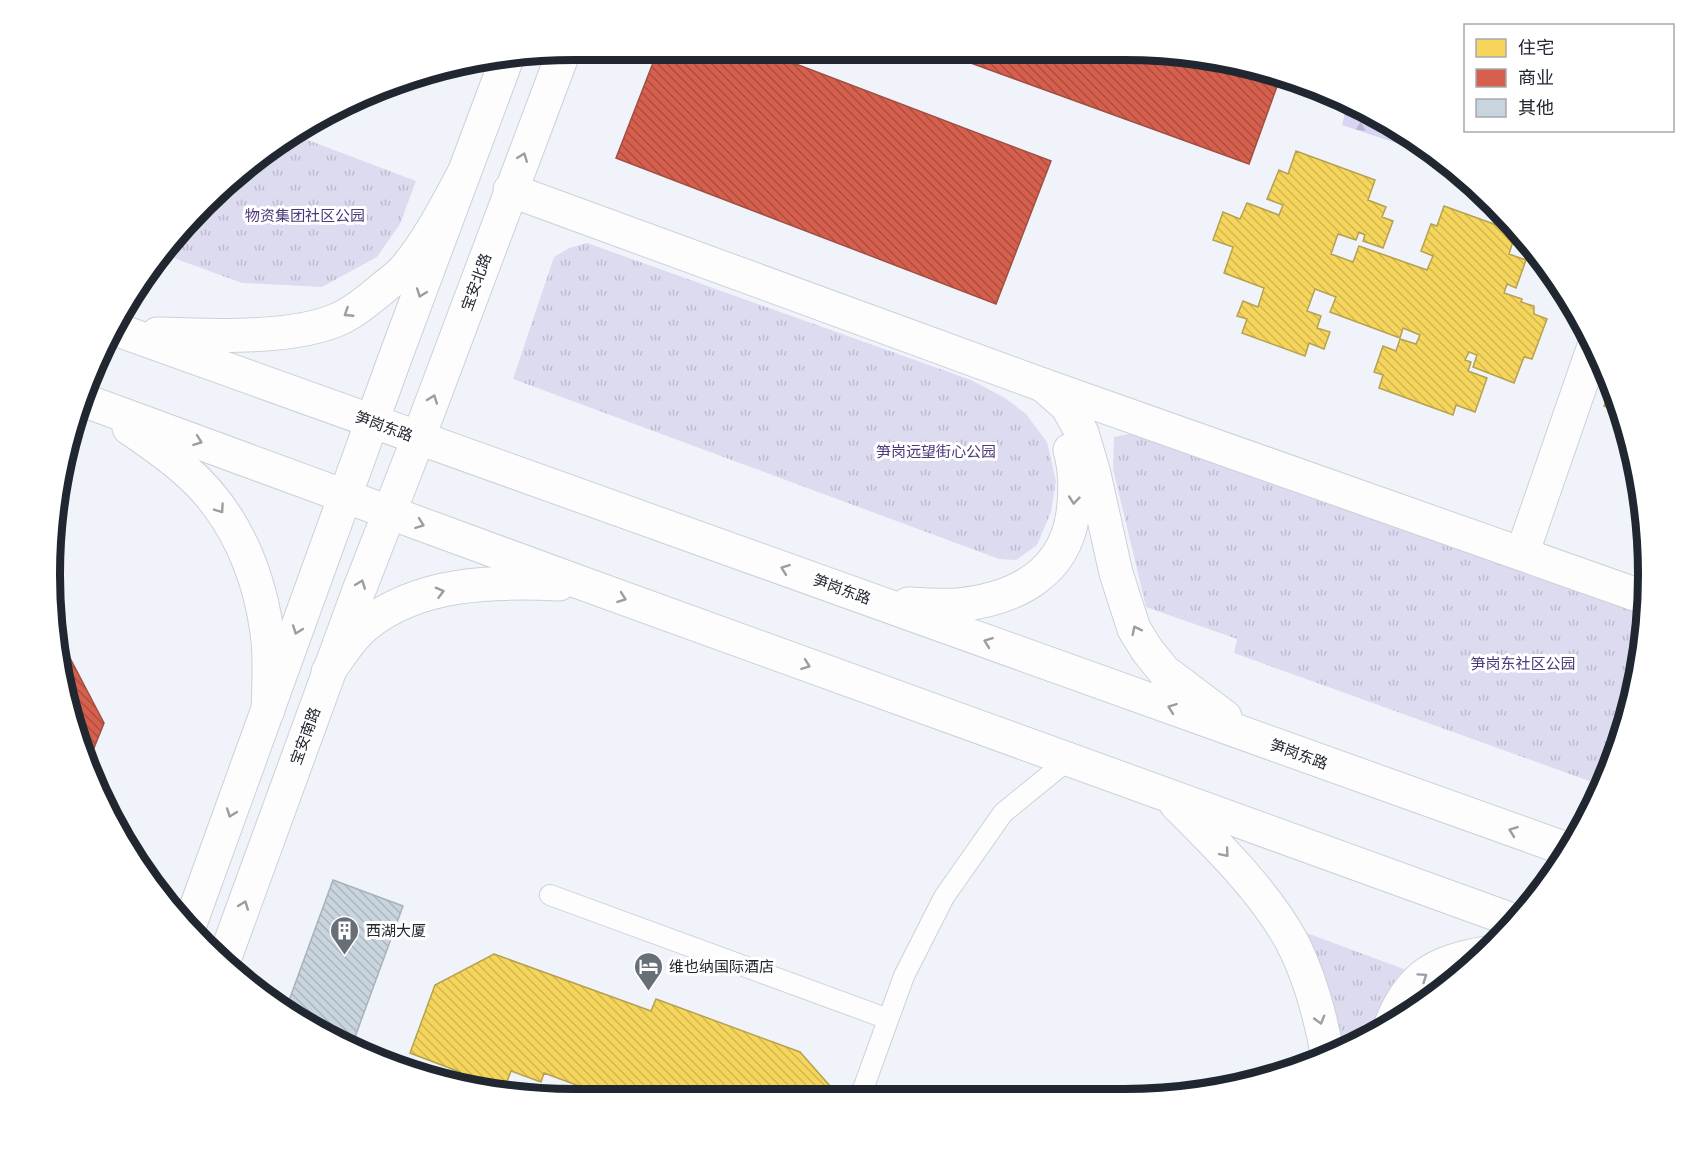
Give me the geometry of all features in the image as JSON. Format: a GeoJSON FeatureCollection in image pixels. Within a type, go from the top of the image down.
{"type":"FeatureCollection","features":[{"type":"Feature","properties":{"kind":"main road","name":"宝安北路"},"geometry":{"type":"LineString","coordinates":[[390,513],[510,189],[560,60]]}},
{"type":"Feature","properties":{"kind":"main road"},"geometry":{"type":"LineString","coordinates":[[192,918],[505,64]]}},
{"type":"Feature","properties":{"kind":"main road"},"geometry":{"type":"LineString","coordinates":[[121,331],[210,336],[269,333],[311,328],[344,317],[403,271],[431,232],[464,173]]}},
{"type":"Feature","properties":{"kind":"main road"},"geometry":{"type":"LineString","coordinates":[[510,189],[1043,385],[1637,595]]}},
{"type":"Feature","properties":{"kind":"main road","name":"笋岗东路"},"geometry":{"type":"LineString","coordinates":[[121,331],[1560,847]]}},
{"type":"Feature","properties":{"kind":"main road"},"geometry":{"type":"LineString","coordinates":[[1522,554],[1590,358]]}},
{"type":"Feature","properties":{"kind":"main road"},"geometry":{"type":"LineString","coordinates":[[884,604],[958,605],[999,596],[1019,589],[1042,575],[1060,555],[1070,530],[1076,484],[1066,434],[1043,385]]}},
{"type":"Feature","properties":{"kind":"main road"},"geometry":{"type":"LineString","coordinates":[[1043,385],[1067,406],[1082,433],[1094,474],[1116,573],[1134,629],[1164,671],[1255,739]]}},
{"type":"Feature","properties":{"kind":"main road"},"geometry":{"type":"LineString","coordinates":[[90,402],[1169,797],[1506,918]]}},
{"type":"Feature","properties":{"kind":"main road"},"geometry":{"type":"LineString","coordinates":[[90,402],[184,469],[217,504],[230,522],[249,562],[264,614],[269,667],[268,710]]}},
{"type":"Feature","properties":{"kind":"main road","name":"宝安南路"},"geometry":{"type":"LineString","coordinates":[[227,953],[328,672],[390,513]]}},
{"type":"Feature","properties":{"kind":"main road"},"geometry":{"type":"LineString","coordinates":[[328,672],[352,638],[366,625],[383,613],[411,600],[446,590],[484,584],[587,585]]}},
{"type":"Feature","properties":{"kind":"main road"},"geometry":{"type":"LineString","coordinates":[[1169,797],[1220,847],[1278,920],[1308,982],[1322,1024],[1326,1047]]}},
{"type":"Feature","properties":{"kind":"main road"},"geometry":{"type":"LineString","coordinates":[[1397,1010],[1413,984],[1429,972],[1454,960],[1467,957]]}},
{"type":"Feature","properties":{"kind":"lane"},"geometry":{"type":"LineString","coordinates":[[863,1089],[904,976],[944,897],[1003,813],[1068,760]]}},
{"type":"Feature","properties":{"kind":"lane"},"geometry":{"type":"LineString","coordinates":[[550,895],[888,1019]]}},
{"type":"Feature","properties":{"kind":"green space"},"geometry":{"type":"Polygon","coordinates":[[[1346,111],[1410,148],[1342,125],[1346,111]]]}},
{"type":"Feature","properties":{"kind":"green space","name":"物资集团社区公园"},"geometry":{"type":"Polygon","coordinates":[[[303,138],[416,181],[400,224],[377,257],[322,287],[242,283],[170,257],[211,211],[261,166],[303,138]]]}},
{"type":"Feature","properties":{"kind":"green space","name":"笋岗远望街心公园"},"geometry":{"type":"Polygon","coordinates":[[[587,243],[971,380],[1005,398],[1026,414],[1047,442],[1056,481],[1051,512],[1037,545],[1016,560],[999,559],[513,379],[554,257],[569,248],[587,243]]]}},
{"type":"Feature","properties":{"kind":"green space","name":"笋岗东社区公园"},"geometry":{"type":"Polygon","coordinates":[[[1129,434],[1170,444],[1637,609],[1634,642],[1620,708],[1611,740],[1594,783],[1234,653],[1237,639],[1146,607],[1113,469],[1114,437],[1129,434]]]}},
{"type":"Feature","properties":{"kind":"green space"},"geometry":{"type":"Polygon","coordinates":[[[1296,929],[1438,982],[1381,1020],[1337,1042],[1296,929]]]}},
{"type":"Feature","properties":{"kind":"building: 住宅"},"geometry":{"type":"Polygon","coordinates":[[[1296,151],[1375,180],[1368,200],[1386,207],[1382,217],[1393,221],[1383,248],[1363,241],[1365,235],[1359,232],[1356,240],[1338,234],[1331,254],[1353,262],[1359,246],[1427,270],[1433,256],[1421,251],[1431,224],[1437,226],[1444,206],[1502,227],[1514,239],[1509,254],[1526,260],[1516,288],[1507,284],[1504,293],[1534,306],[1534,314],[1547,319],[1532,359],[1524,357],[1514,383],[1473,367],[1477,355],[1469,352],[1465,360],[1471,362],[1468,371],[1487,378],[1475,412],[1456,405],[1453,415],[1379,388],[1383,375],[1374,372],[1383,346],[1396,351],[1400,339],[1416,344],[1420,335],[1403,328],[1400,338],[1330,312],[1336,297],[1315,289],[1307,311],[1321,316],[1317,328],[1330,332],[1324,349],[1309,343],[1305,356],[1242,333],[1247,319],[1237,316],[1243,301],[1258,307],[1264,288],[1224,273],[1233,247],[1213,240],[1223,212],[1240,219],[1247,203],[1279,215],[1283,205],[1267,199],[1279,170],[1288,174],[1296,151]]]}},
{"type":"Feature","properties":{"kind":"building: 住宅"},"geometry":{"type":"Polygon","coordinates":[[[1607,399],[1611,409],[1604,406],[1607,399]]]}},
{"type":"Feature","properties":{"kind":"building: 住宅"},"geometry":{"type":"Polygon","coordinates":[[[494,954],[651,1011],[656,999],[800,1052],[830,1086],[829,1089],[587,1089],[544,1073],[541,1082],[511,1071],[506,1085],[459,1075],[460,1072],[410,1053],[435,985],[494,954]]]}},
{"type":"Feature","properties":{"kind":"building: 商业"},"geometry":{"type":"Polygon","coordinates":[[[654,60],[785,60],[1051,161],[996,304],[616,158],[654,60]]]}},
{"type":"Feature","properties":{"kind":"building: 商业"},"geometry":{"type":"Polygon","coordinates":[[[963,60],[1157,61],[1224,70],[1278,84],[1249,164],[963,60]]]}},
{"type":"Feature","properties":{"kind":"building: 商业"},"geometry":{"type":"Polygon","coordinates":[[[67,657],[70,658],[104,723],[92,753],[78,708],[67,657]]]}},
{"type":"Feature","properties":{"kind":"building: 其他","name":"西湖大厦"},"geometry":{"type":"Polygon","coordinates":[[[333,880],[403,906],[354,1039],[289,1002],[333,880]]]}},
{"type":"Feature","properties":{"kind":"place","name":"西湖大厦"},"geometry":{"type":"Point","coordinates":[345,956]}},
{"type":"Feature","properties":{"kind":"place","name":"维也纳国际酒店"},"geometry":{"type":"Point","coordinates":[648,992]}}]}
